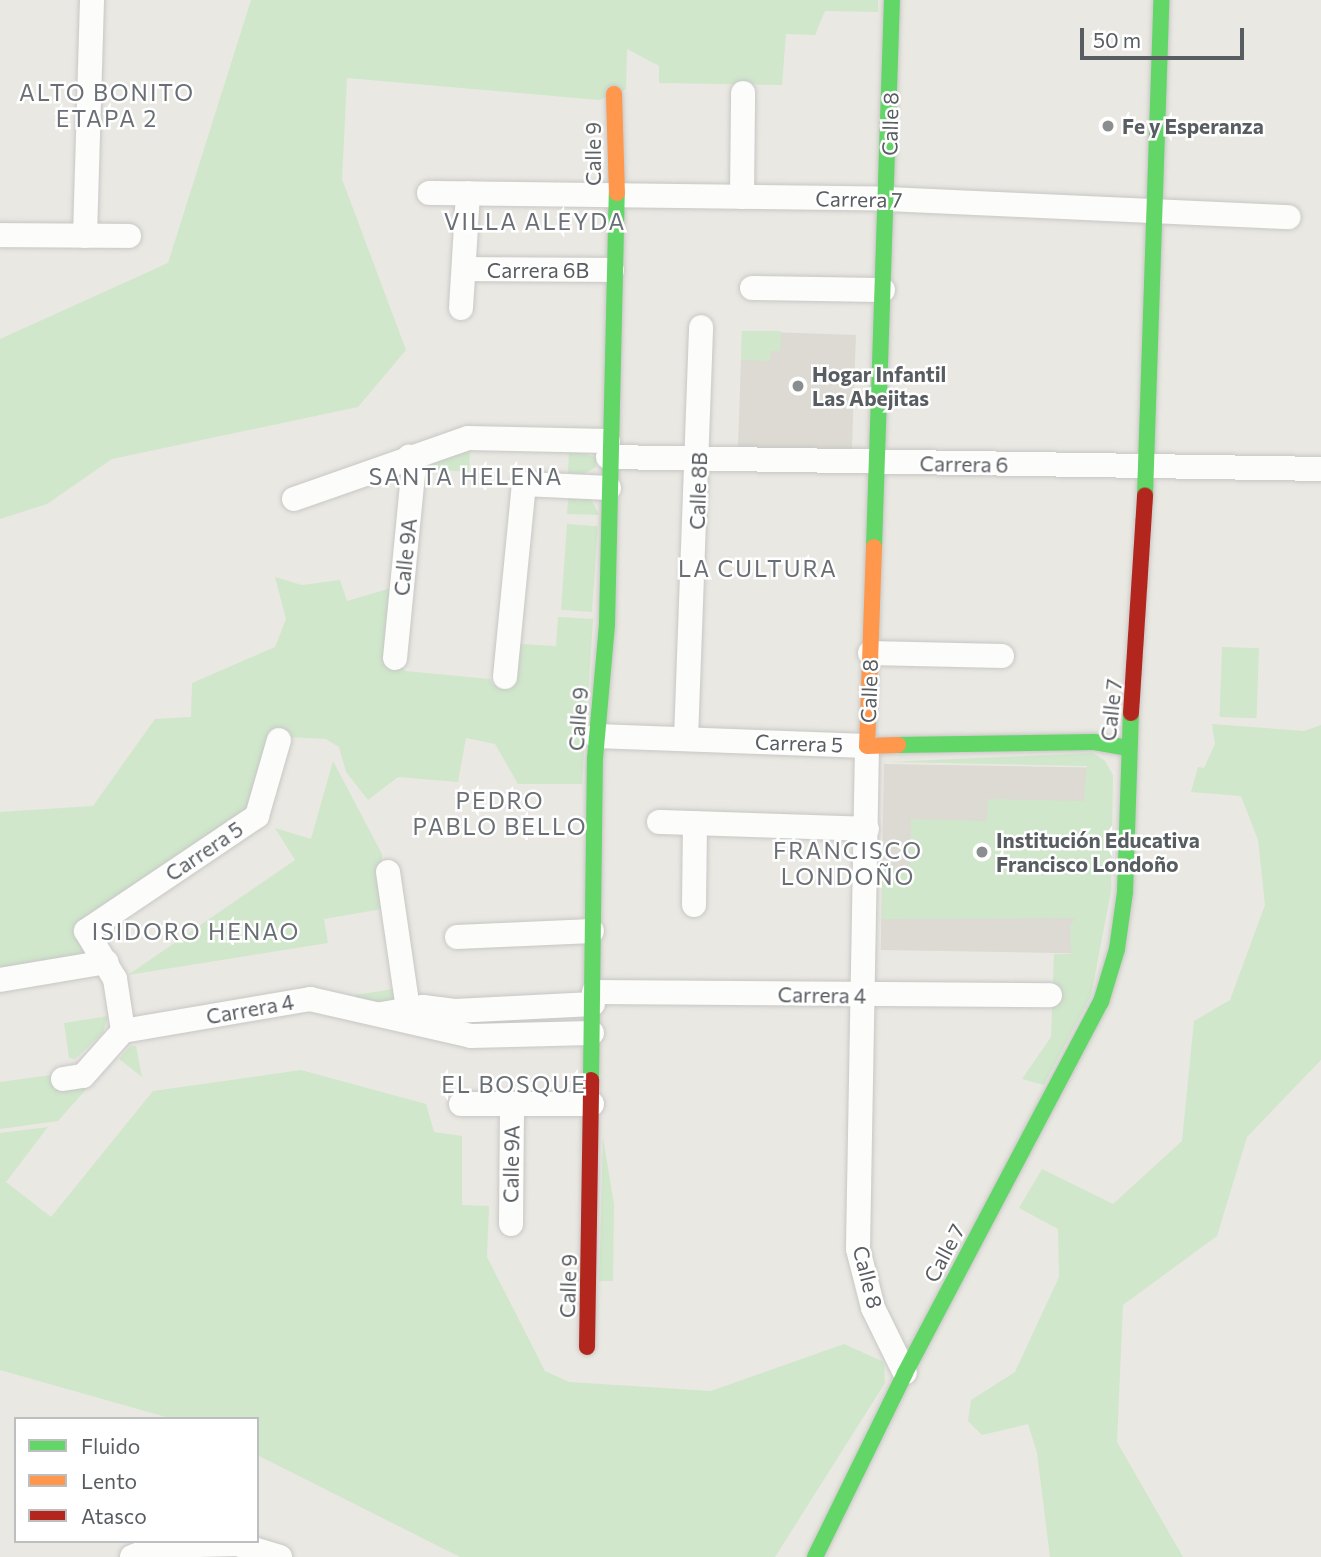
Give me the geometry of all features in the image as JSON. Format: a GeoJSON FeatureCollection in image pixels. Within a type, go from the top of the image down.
{"type":"FeatureCollection","features":[{"type":"Feature","properties":{"kind":"main road","name":"Calle 8"},"geometry":{"type":"LineString","coordinates":[[867,746],[888,200],[892,0]]}},
{"type":"Feature","properties":{"kind":"main road","name":"Calle 7"},"geometry":{"type":"LineString","coordinates":[[815,1557],[903,1377],[1101,1002],[1117,949],[1125,892],[1127,748],[1136,677],[1146,469],[1161,0]]}},
{"type":"Feature","properties":{"kind":"main road","name":"Calle 9"},"geometry":{"type":"LineString","coordinates":[[587,1347],[596,736],[607,624],[607,449],[612,270],[617,205],[613,193],[614,94]]}},
{"type":"Feature","properties":{"kind":"main road","name":"Carrera 5"},"geometry":{"type":"LineString","coordinates":[[867,746],[1094,742],[1127,748]]}},
{"type":"Feature","properties":{"kind":"street"},"geometry":{"type":"LineString","coordinates":[[85,236],[92,0]]}},
{"type":"Feature","properties":{"kind":"street"},"geometry":{"type":"LineString","coordinates":[[742,197],[743,93]]}},
{"type":"Feature","properties":{"kind":"street","name":"Carrera 7"},"geometry":{"type":"LineString","coordinates":[[429,193],[613,193],[888,200],[1289,216]]}},
{"type":"Feature","properties":{"kind":"street"},"geometry":{"type":"LineString","coordinates":[[461,308],[468,193]]}},
{"type":"Feature","properties":{"kind":"street"},"geometry":{"type":"LineString","coordinates":[[0,234],[129,236]]}},
{"type":"Feature","properties":{"kind":"street","name":"Carrera 6B"},"geometry":{"type":"LineString","coordinates":[[464,269],[612,270]]}},
{"type":"Feature","properties":{"kind":"street"},"geometry":{"type":"LineString","coordinates":[[752,288],[883,290]]}},
{"type":"Feature","properties":{"kind":"street","name":"Calle 8B"},"geometry":{"type":"LineString","coordinates":[[686,739],[699,458],[701,327]]}},
{"type":"Feature","properties":{"kind":"street","name":"Carrera 6"},"geometry":{"type":"LineString","coordinates":[[294,499],[409,456],[468,438],[699,458],[1146,469],[1321,469]]}},
{"type":"Feature","properties":{"kind":"street","name":"Calle 9A"},"geometry":{"type":"LineString","coordinates":[[395,658],[413,473],[409,456]]}},
{"type":"Feature","properties":{"kind":"street"},"geometry":{"type":"LineString","coordinates":[[505,677],[524,484],[609,488]]}},
{"type":"Feature","properties":{"kind":"street"},"geometry":{"type":"LineString","coordinates":[[870,653],[1002,656]]}},
{"type":"Feature","properties":{"kind":"street","name":"Carrera 5"},"geometry":{"type":"LineString","coordinates":[[596,736],[867,746]]}},
{"type":"Feature","properties":{"kind":"street","name":"Carrera 5"},"geometry":{"type":"LineString","coordinates":[[106,962],[86,931],[257,816],[279,740]]}},
{"type":"Feature","properties":{"kind":"street","name":"Calle 8"},"geometry":{"type":"LineString","coordinates":[[867,746],[858,1249],[873,1308],[903,1377]]}},
{"type":"Feature","properties":{"kind":"street"},"geometry":{"type":"LineString","coordinates":[[659,822],[867,829]]}},
{"type":"Feature","properties":{"kind":"street"},"geometry":{"type":"LineString","coordinates":[[694,905],[695,823]]}},
{"type":"Feature","properties":{"kind":"street"},"geometry":{"type":"LineString","coordinates":[[388,872],[408,1009]]}},
{"type":"Feature","properties":{"kind":"street"},"geometry":{"type":"LineString","coordinates":[[457,937],[592,931]]}},
{"type":"Feature","properties":{"kind":"street"},"geometry":{"type":"LineString","coordinates":[[0,980],[106,962],[115,979],[123,1031],[83,1076],[63,1079]]}},
{"type":"Feature","properties":{"kind":"street","name":"Carrera 4"},"geometry":{"type":"LineString","coordinates":[[377,1015],[408,1009],[593,998],[1050,995]]}},
{"type":"Feature","properties":{"kind":"street","name":"Carrera 4"},"geometry":{"type":"LineString","coordinates":[[123,1031],[310,999],[471,1036],[592,1033]]}},
{"type":"Feature","properties":{"kind":"street"},"geometry":{"type":"LineString","coordinates":[[461,1104],[592,1104]]}},
{"type":"Feature","properties":{"kind":"street","name":"Calle 9A"},"geometry":{"type":"LineString","coordinates":[[511,1223],[512,1105]]}},
{"type":"Feature","properties":{"kind":"street"},"geometry":{"type":"LineString","coordinates":[[132,1557],[159,1546],[237,1544],[280,1557]]}},
{"type":"Feature","properties":{"kind":"shaded area","name":"Hogar Infantil Las Abejitas"},"geometry":{"type":"Polygon","coordinates":[[[742,331],[856,335],[852,453],[738,449],[742,331]]]}},
{"type":"Feature","properties":{"kind":"shaded area","name":"Institución Educativa Francisco Londoño"},"geometry":{"type":"Polygon","coordinates":[[[884,764],[1087,768],[1084,954],[881,950],[884,764]]]}},
{"type":"Feature","properties":{"kind":"green space"},"geometry":{"type":"Polygon","coordinates":[[[251,0],[878,0],[878,12],[825,11],[815,35],[786,34],[782,85],[659,83],[659,66],[627,49],[626,89],[599,100],[347,78],[342,179],[406,350],[358,407],[112,459],[47,504],[0,519],[0,339],[168,263],[251,0]]]}},
{"type":"Feature","properties":{"kind":"green space"},"geometry":{"type":"Polygon","coordinates":[[[742,331],[781,331],[780,351],[771,351],[770,361],[741,360],[742,331]]]}},
{"type":"Feature","properties":{"kind":"green space"},"geometry":{"type":"Polygon","coordinates":[[[470,448],[469,472],[430,469],[431,463],[470,448]]]}},
{"type":"Feature","properties":{"kind":"green space"},"geometry":{"type":"Polygon","coordinates":[[[569,450],[596,457],[596,467],[583,474],[568,473],[569,450]]]}},
{"type":"Feature","properties":{"kind":"green space"},"geometry":{"type":"Polygon","coordinates":[[[568,498],[591,499],[599,515],[567,514],[568,498]]]}},
{"type":"Feature","properties":{"kind":"green space"},"geometry":{"type":"Polygon","coordinates":[[[567,524],[598,526],[592,612],[561,610],[567,524]]]}},
{"type":"Feature","properties":{"kind":"green space"},"geometry":{"type":"Polygon","coordinates":[[[275,577],[302,585],[340,580],[347,601],[391,588],[400,663],[405,671],[490,679],[493,685],[514,685],[520,644],[556,646],[558,617],[593,619],[582,784],[518,784],[495,744],[466,738],[458,782],[398,777],[368,800],[346,772],[339,747],[326,739],[287,737],[250,805],[239,816],[76,929],[87,955],[0,977],[0,812],[93,806],[155,719],[191,717],[192,683],[275,647],[286,619],[275,577]]]}},
{"type":"Feature","properties":{"kind":"green space"},"geometry":{"type":"Polygon","coordinates":[[[1222,647],[1259,648],[1257,718],[1220,717],[1222,647]]]}},
{"type":"Feature","properties":{"kind":"green space"},"geometry":{"type":"Polygon","coordinates":[[[1212,724],[1304,731],[1321,725],[1321,1060],[1247,1137],[1217,1236],[1123,1305],[1117,1442],[1183,1557],[1050,1557],[1037,1453],[1028,1424],[982,1435],[968,1421],[971,1400],[1015,1372],[1059,1277],[1058,1229],[1019,1208],[1042,1169],[1113,1204],[1182,1141],[1194,1021],[1230,1000],[1265,905],[1258,840],[1241,796],[1191,792],[1198,767],[1204,768],[1215,744],[1212,724]]]}},
{"type":"Feature","properties":{"kind":"green space"},"geometry":{"type":"Polygon","coordinates":[[[1093,753],[1105,761],[1113,775],[1111,891],[1091,996],[1044,1085],[1022,1079],[1051,1037],[1054,954],[1071,954],[1070,926],[1075,918],[882,919],[882,867],[910,868],[911,819],[987,821],[988,799],[1084,801],[1087,766],[888,762],[1093,753]]]}},
{"type":"Feature","properties":{"kind":"green space"},"geometry":{"type":"Polygon","coordinates":[[[333,761],[382,854],[382,909],[324,919],[328,943],[128,975],[295,860],[275,828],[311,839],[333,761]]]}},
{"type":"Feature","properties":{"kind":"green space"},"geometry":{"type":"Polygon","coordinates":[[[400,988],[394,1005],[355,997],[355,995],[400,988]]]}},
{"type":"Feature","properties":{"kind":"green space"},"geometry":{"type":"Polygon","coordinates":[[[108,1016],[103,1033],[75,1059],[69,1058],[64,1023],[108,1016]]]}},
{"type":"Feature","properties":{"kind":"green space"},"geometry":{"type":"Polygon","coordinates":[[[130,1046],[136,1046],[142,1077],[119,1059],[130,1046]]]}},
{"type":"Feature","properties":{"kind":"green space"},"geometry":{"type":"Polygon","coordinates":[[[301,1070],[426,1104],[434,1132],[462,1136],[462,1205],[489,1206],[487,1257],[545,1371],[569,1382],[711,1391],[844,1344],[884,1362],[885,1383],[775,1557],[460,1557],[259,1456],[259,1417],[166,1417],[0,1370],[0,1133],[48,1127],[6,1182],[51,1217],[153,1091],[301,1070]]]}},
{"type":"Feature","properties":{"kind":"green space"},"geometry":{"type":"Polygon","coordinates":[[[51,1075],[54,1089],[90,1085],[58,1121],[0,1129],[0,1082],[51,1075]]]}},
{"type":"Feature","properties":{"kind":"green space"},"geometry":{"type":"Polygon","coordinates":[[[603,1137],[614,1204],[613,1281],[599,1281],[603,1137]]]}},
{"type":"Feature","properties":{"kind":"traffic: fast"},"geometry":{"type":"LineString","coordinates":[[874,547],[892,0]]}},
{"type":"Feature","properties":{"kind":"traffic: fast"},"geometry":{"type":"LineString","coordinates":[[1145,495],[1161,0]]}},
{"type":"Feature","properties":{"kind":"traffic: fast"},"geometry":{"type":"LineString","coordinates":[[591,1080],[595,759],[607,624],[617,193]]}},
{"type":"Feature","properties":{"kind":"traffic: fast"},"geometry":{"type":"LineString","coordinates":[[815,1557],[905,1373],[1101,1002],[1117,949],[1125,892],[1131,713]]}},
{"type":"Feature","properties":{"kind":"traffic: fast"},"geometry":{"type":"LineString","coordinates":[[898,745],[1094,742],[1127,748]]}},
{"type":"Feature","properties":{"kind":"traffic: slow"},"geometry":{"type":"LineString","coordinates":[[614,94],[617,193]]}},
{"type":"Feature","properties":{"kind":"traffic: slow"},"geometry":{"type":"LineString","coordinates":[[874,547],[867,746],[898,745]]}},
{"type":"Feature","properties":{"kind":"traffic: jam"},"geometry":{"type":"LineString","coordinates":[[1131,713],[1145,495]]}},
{"type":"Feature","properties":{"kind":"traffic: jam"},"geometry":{"type":"LineString","coordinates":[[587,1347],[591,1080]]}},
{"type":"Feature","properties":{"kind":"place","name":"Fe y Esperanza"},"geometry":{"type":"Point","coordinates":[1108,126]}},
{"type":"Feature","properties":{"kind":"place","name":"Hogar Infantil Las Abejitas"},"geometry":{"type":"Point","coordinates":[798,386]}},
{"type":"Feature","properties":{"kind":"place","name":"Institución Educativa Francisco Londoño"},"geometry":{"type":"Point","coordinates":[982,852]}},
{"type":"Feature","properties":{"kind":"district","name":"ALTO BONITO ETAPA 2"},"geometry":{"type":"Point","coordinates":[107,105]}},
{"type":"Feature","properties":{"kind":"district","name":"VILLA ALEYDA"},"geometry":{"type":"Point","coordinates":[535,221]}},
{"type":"Feature","properties":{"kind":"district","name":"SANTA HELENA"},"geometry":{"type":"Point","coordinates":[466,476]}},
{"type":"Feature","properties":{"kind":"district","name":"LA CULTURA"},"geometry":{"type":"Point","coordinates":[758,568]}},
{"type":"Feature","properties":{"kind":"district","name":"PEDRO PABLO BELLO"},"geometry":{"type":"Point","coordinates":[500,813]}},
{"type":"Feature","properties":{"kind":"district","name":"FRANCISCO LONDOÑO"},"geometry":{"type":"Point","coordinates":[848,863]}},
{"type":"Feature","properties":{"kind":"district","name":"ISIDORO HENAO"},"geometry":{"type":"Point","coordinates":[196,931]}},
{"type":"Feature","properties":{"kind":"district","name":"EL BOSQUE"},"geometry":{"type":"Point","coordinates":[514,1084]}}]}
